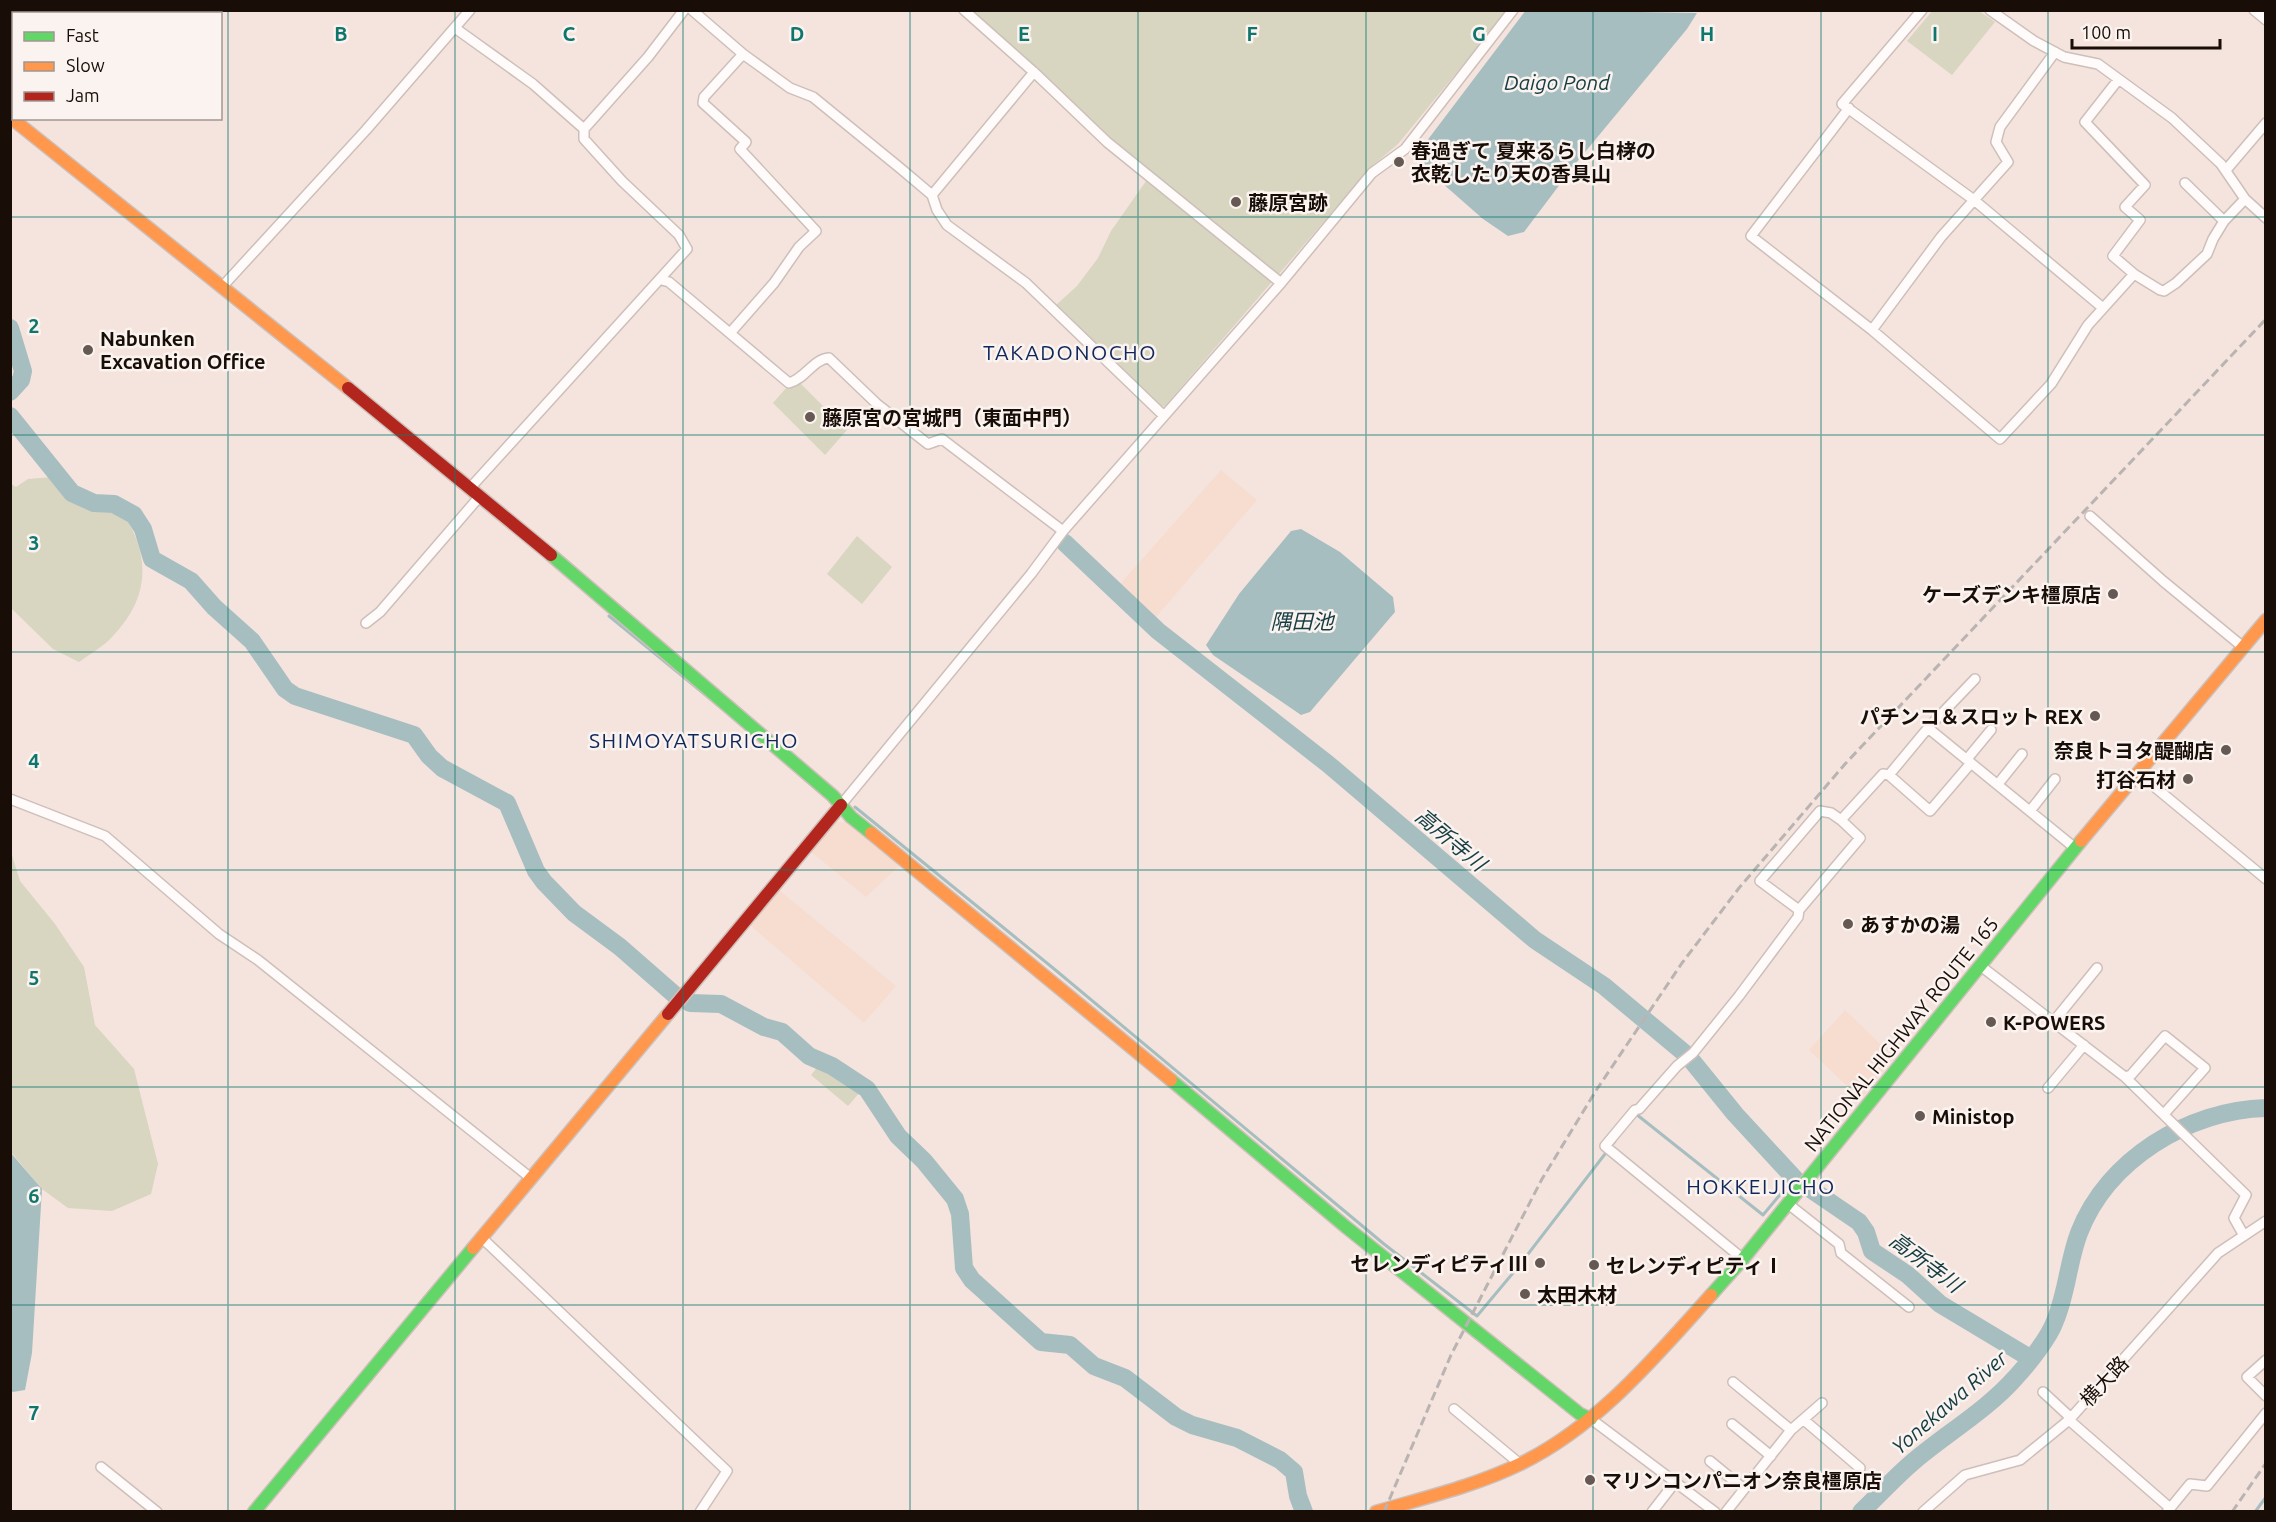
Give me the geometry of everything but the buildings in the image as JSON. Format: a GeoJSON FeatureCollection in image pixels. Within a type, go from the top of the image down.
{"type":"FeatureCollection","features":[{"type":"Feature","properties":{"kind":"main road"},"geometry":{"type":"LineString","coordinates":[[14,120],[476,492],[833,796],[850,817],[1096,1017],[1346,1227],[1580,1413],[1592,1419]]}},
{"type":"Feature","properties":{"kind":"main road","name":"NATIONAL HIGHWAY ROUTE 165"},"geometry":{"type":"LineString","coordinates":[[1376,1512],[1443,1492],[1520,1464],[1592,1419],[1640,1374],[1743,1259],[2265,620]]}},
{"type":"Feature","properties":{"kind":"main road"},"geometry":{"type":"LineString","coordinates":[[254,1512],[841,806]]}},
{"type":"Feature","properties":{"kind":"street"},"geometry":{"type":"LineString","coordinates":[[222,287],[470,10]]}},
{"type":"Feature","properties":{"kind":"street"},"geometry":{"type":"LineString","coordinates":[[366,623],[380,612],[588,356],[662,280],[687,249],[679,235],[622,181],[584,139],[584,129],[648,57],[684,10]]}},
{"type":"Feature","properties":{"kind":"street"},"geometry":{"type":"LineString","coordinates":[[692,10],[743,54],[790,88],[813,97],[932,195],[947,225],[1026,284],[1164,416]]}},
{"type":"Feature","properties":{"kind":"street"},"geometry":{"type":"LineString","coordinates":[[964,10],[1034,72],[1107,142],[1281,283]]}},
{"type":"Feature","properties":{"kind":"street"},"geometry":{"type":"LineString","coordinates":[[841,806],[1031,574],[1063,531],[1224,344],[1281,283],[1372,173],[1405,149],[1513,10]]}},
{"type":"Feature","properties":{"kind":"street"},"geometry":{"type":"LineString","coordinates":[[1922,10],[1842,104],[1974,200],[2103,308]]}},
{"type":"Feature","properties":{"kind":"street"},"geometry":{"type":"LineString","coordinates":[[1990,10],[2034,41],[2064,57],[2098,64],[2172,118],[2226,170],[2245,199],[2265,218]]}},
{"type":"Feature","properties":{"kind":"street"},"geometry":{"type":"LineString","coordinates":[[2254,10],[2265,20]]}},
{"type":"Feature","properties":{"kind":"street"},"geometry":{"type":"LineString","coordinates":[[456,28],[533,84],[584,129]]}},
{"type":"Feature","properties":{"kind":"street"},"geometry":{"type":"LineString","coordinates":[[1872,330],[1941,237],[2008,162],[1996,142],[2000,127],[2055,52]]}},
{"type":"Feature","properties":{"kind":"street"},"geometry":{"type":"LineString","coordinates":[[731,332],[774,283],[799,247],[816,231],[740,149],[746,142],[703,103],[704,97],[743,54]]}},
{"type":"Feature","properties":{"kind":"street"},"geometry":{"type":"LineString","coordinates":[[932,195],[1034,72]]}},
{"type":"Feature","properties":{"kind":"street"},"geometry":{"type":"LineString","coordinates":[[2118,80],[2085,122],[2145,185],[2125,207],[2140,220],[2113,255],[2134,274],[2164,291],[2207,254],[2212,239],[2224,221],[2245,199]]}},
{"type":"Feature","properties":{"kind":"street"},"geometry":{"type":"LineString","coordinates":[[1849,108],[1751,236],[1872,330],[2000,439],[2051,384],[2074,346],[2103,308],[2134,274]]}},
{"type":"Feature","properties":{"kind":"street"},"geometry":{"type":"LineString","coordinates":[[2226,170],[2265,123]]}},
{"type":"Feature","properties":{"kind":"street"},"geometry":{"type":"LineString","coordinates":[[2185,183],[2224,221]]}},
{"type":"Feature","properties":{"kind":"street"},"geometry":{"type":"LineString","coordinates":[[662,280],[669,282],[731,332],[789,383],[796,381],[822,358],[830,358],[877,404],[928,444],[942,439],[1063,531]]}},
{"type":"Feature","properties":{"kind":"street"},"geometry":{"type":"LineString","coordinates":[[2090,516],[2163,582],[2243,647]]}},
{"type":"Feature","properties":{"kind":"street"},"geometry":{"type":"LineString","coordinates":[[1889,775],[1928,728],[1975,679]]}},
{"type":"Feature","properties":{"kind":"street"},"geometry":{"type":"LineString","coordinates":[[1928,728],[2076,849]]}},
{"type":"Feature","properties":{"kind":"street"},"geometry":{"type":"LineString","coordinates":[[1840,820],[1882,774],[1889,775],[1930,811],[1991,730]]}},
{"type":"Feature","properties":{"kind":"street"},"geometry":{"type":"LineString","coordinates":[[1998,784],[2022,754]]}},
{"type":"Feature","properties":{"kind":"street"},"geometry":{"type":"LineString","coordinates":[[2139,774],[2265,879]]}},
{"type":"Feature","properties":{"kind":"street"},"geometry":{"type":"LineString","coordinates":[[2030,811],[2055,779]]}},
{"type":"Feature","properties":{"kind":"street"},"geometry":{"type":"LineString","coordinates":[[10,799],[105,836],[219,934],[258,960],[532,1179]]}},
{"type":"Feature","properties":{"kind":"street"},"geometry":{"type":"LineString","coordinates":[[1743,1259],[1605,1146],[1635,1110],[1639,1109],[1688,1057],[1746,987],[1798,917],[1799,910],[1860,838],[1831,813],[1820,811],[1760,881],[1799,910]]}},
{"type":"Feature","properties":{"kind":"street"},"geometry":{"type":"LineString","coordinates":[[1982,967],[2125,1077],[2246,1196],[2234,1218],[2243,1234]]}},
{"type":"Feature","properties":{"kind":"street"},"geometry":{"type":"LineString","coordinates":[[2054,1022],[2097,968]]}},
{"type":"Feature","properties":{"kind":"street"},"geometry":{"type":"LineString","coordinates":[[2125,1077],[2131,1075],[2164,1036],[2205,1068],[2164,1114]]}},
{"type":"Feature","properties":{"kind":"street"},"geometry":{"type":"LineString","coordinates":[[2048,1088],[2084,1045]]}},
{"type":"Feature","properties":{"kind":"street"},"geometry":{"type":"LineString","coordinates":[[1787,1203],[1839,1244],[1841,1253],[1909,1307]]}},
{"type":"Feature","properties":{"kind":"street","name":"横大路"},"geometry":{"type":"LineString","coordinates":[[1923,1512],[1965,1475],[2020,1460],[2070,1419],[2218,1253],[2265,1221]]}},
{"type":"Feature","properties":{"kind":"street"},"geometry":{"type":"LineString","coordinates":[[482,1238],[727,1471],[700,1512]]}},
{"type":"Feature","properties":{"kind":"street"},"geometry":{"type":"LineString","coordinates":[[2265,1360],[2247,1377],[2265,1396]]}},
{"type":"Feature","properties":{"kind":"street"},"geometry":{"type":"LineString","coordinates":[[1733,1382],[1791,1430]]}},
{"type":"Feature","properties":{"kind":"street"},"geometry":{"type":"LineString","coordinates":[[2043,1392],[2168,1510],[2190,1484],[2207,1486],[2265,1413]]}},
{"type":"Feature","properties":{"kind":"street"},"geometry":{"type":"LineString","coordinates":[[1726,1512],[1791,1430],[1822,1403]]}},
{"type":"Feature","properties":{"kind":"street"},"geometry":{"type":"LineString","coordinates":[[1454,1409],[1520,1464]]}},
{"type":"Feature","properties":{"kind":"street"},"geometry":{"type":"LineString","coordinates":[[1592,1419],[1677,1481],[1715,1512]]}},
{"type":"Feature","properties":{"kind":"street"},"geometry":{"type":"LineString","coordinates":[[1804,1420],[1860,1468]]}},
{"type":"Feature","properties":{"kind":"street"},"geometry":{"type":"LineString","coordinates":[[1732,1424],[1771,1456]]}},
{"type":"Feature","properties":{"kind":"street"},"geometry":{"type":"LineString","coordinates":[[1710,1461],[1744,1489]]}},
{"type":"Feature","properties":{"kind":"street"},"geometry":{"type":"LineString","coordinates":[[101,1467],[157,1512]]}},
{"type":"Feature","properties":{"kind":"street"},"geometry":{"type":"LineString","coordinates":[[1652,1512],[1677,1481]]}},
{"type":"Feature","properties":{"kind":"shaded area"},"geometry":{"type":"Polygon","coordinates":[[[1933,10],[1979,11],[1995,22],[1952,75],[1907,41],[1933,10]]]}},
{"type":"Feature","properties":{"kind":"shaded area","name":"藤原宮跡"},"geometry":{"type":"Polygon","coordinates":[[[969,11],[1507,11],[1398,144],[1371,167],[1165,406],[1159,407],[1055,306],[1077,286],[1098,258],[1111,231],[1151,174],[969,11]]]}},
{"type":"Feature","properties":{"kind":"shaded area","name":"藤原宮の宮城門（東面中門）"},"geometry":{"type":"Polygon","coordinates":[[[799,382],[847,430],[825,455],[773,403],[787,387],[799,382]]]}},
{"type":"Feature","properties":{"kind":"shaded area"},"geometry":{"type":"Polygon","coordinates":[[[1221,470],[1257,500],[1156,617],[1120,584],[1221,470]]]}},
{"type":"Feature","properties":{"kind":"shaded area"},"geometry":{"type":"Polygon","coordinates":[[[52,477],[64,485],[71,497],[94,507],[120,509],[130,525],[141,558],[140,590],[125,621],[109,640],[79,662],[53,649],[11,608],[11,484],[16,487],[28,479],[52,477]]]}},
{"type":"Feature","properties":{"kind":"shaded area"},"geometry":{"type":"Polygon","coordinates":[[[857,536],[892,567],[862,604],[827,574],[857,536]]]}},
{"type":"Feature","properties":{"kind":"shaded area"},"geometry":{"type":"Polygon","coordinates":[[[835,822],[847,822],[900,865],[866,897],[810,851],[835,822]]]}},
{"type":"Feature","properties":{"kind":"shaded area"},"geometry":{"type":"Polygon","coordinates":[[[11,852],[20,881],[55,924],[84,967],[95,1025],[134,1069],[158,1164],[151,1194],[112,1211],[68,1208],[42,1189],[11,1152],[11,852]]]}},
{"type":"Feature","properties":{"kind":"shaded area"},"geometry":{"type":"Polygon","coordinates":[[[779,890],[896,986],[864,1023],[751,926],[779,890]]]}},
{"type":"Feature","properties":{"kind":"shaded area"},"geometry":{"type":"Polygon","coordinates":[[[1845,1010],[1895,1058],[1861,1099],[1809,1050],[1845,1010]]]}},
{"type":"Feature","properties":{"kind":"shaded area"},"geometry":{"type":"Polygon","coordinates":[[[819,1065],[830,1069],[861,1091],[848,1106],[811,1075],[819,1065]]]}},
{"type":"Feature","properties":{"kind":"water","name":"Daigo Pond"},"geometry":{"type":"Polygon","coordinates":[[[1526,10],[1697,13],[1687,29],[1576,163],[1524,232],[1508,236],[1483,219],[1426,169],[1420,150],[1526,10]]]}},
{"type":"Feature","properties":{"kind":"water","name":"隅田池"},"geometry":{"type":"Polygon","coordinates":[[[1301,529],[1340,552],[1393,597],[1395,612],[1310,712],[1301,715],[1213,655],[1206,645],[1239,594],[1291,531],[1301,529]]]}},
{"type":"Feature","properties":{"kind":"water"},"geometry":{"type":"Polygon","coordinates":[[[10,1152],[42,1189],[32,1353],[25,1390],[13,1392],[10,1390],[10,1152]]]}},
{"type":"Feature","properties":{"kind":"waterway"},"geometry":{"type":"LineString","coordinates":[[10,328],[23,371],[21,380],[10,392]]}},
{"type":"Feature","properties":{"kind":"waterway"},"geometry":{"type":"LineString","coordinates":[[10,416],[72,493],[94,503],[114,504],[134,515],[143,529],[152,559],[191,581],[214,607],[252,641],[285,689],[295,696],[414,735],[429,756],[442,768],[507,803],[536,871],[544,882],[574,913],[620,947],[676,996]]}},
{"type":"Feature","properties":{"kind":"waterway","name":"高所寺川"},"geometry":{"type":"LineString","coordinates":[[1065,543],[1158,631],[1328,764],[1535,940],[1604,986],[1688,1056],[1735,1114],[1797,1181]]}},
{"type":"Feature","properties":{"kind":"waterway"},"geometry":{"type":"LineString","coordinates":[[609,616],[719,706]]}},
{"type":"Feature","properties":{"kind":"waterway"},"geometry":{"type":"LineString","coordinates":[[855,807],[1053,968],[1384,1244],[1477,1316],[1518,1267],[1615,1141]]}},
{"type":"Feature","properties":{"kind":"waterway"},"geometry":{"type":"LineString","coordinates":[[690,1003],[721,1004],[764,1027],[782,1032],[809,1056],[832,1066],[867,1089],[898,1136],[924,1161],[955,1199],[960,1214],[964,1268],[972,1280],[1041,1342],[1070,1345],[1094,1366],[1125,1378],[1176,1417],[1192,1425],[1237,1438],[1280,1460],[1294,1472],[1298,1496],[1304,1512]]}},
{"type":"Feature","properties":{"kind":"waterway","name":"Yonekawa River"},"geometry":{"type":"LineString","coordinates":[[1861,1512],[1914,1461],[2005,1389],[2032,1358],[2055,1321],[2079,1233],[2092,1207],[2109,1183],[2130,1162],[2154,1144],[2180,1129],[2208,1118],[2237,1111],[2266,1108]]}},
{"type":"Feature","properties":{"kind":"waterway"},"geometry":{"type":"LineString","coordinates":[[1636,1114],[1763,1215],[1794,1178]]}},
{"type":"Feature","properties":{"kind":"waterway","name":"高所寺川"},"geometry":{"type":"LineString","coordinates":[[1809,1188],[1859,1222],[1866,1232],[1872,1251],[1908,1275],[1940,1304],[2030,1358]]}},
{"type":"Feature","properties":{"kind":"waterway"},"geometry":{"type":"LineString","coordinates":[[2255,1512],[2266,1497]]}},
{"type":"Feature","properties":{"kind":"railway"},"geometry":{"type":"LineString","coordinates":[[1384,1512],[1451,1355],[1542,1179],[1597,1089],[1682,963],[1739,888],[1845,764],[2266,319]]}},
{"type":"Feature","properties":{"kind":"railway"},"geometry":{"type":"LineString","coordinates":[[2232,1512],[2266,1463]]}},
{"type":"Feature","properties":{"kind":"traffic: fast"},"geometry":{"type":"LineString","coordinates":[[551,555],[833,796],[851,817],[871,833]]}},
{"type":"Feature","properties":{"kind":"traffic: fast"},"geometry":{"type":"LineString","coordinates":[[1711,1295],[1743,1259],[2081,841]]}},
{"type":"Feature","properties":{"kind":"traffic: fast"},"geometry":{"type":"LineString","coordinates":[[1171,1080],[1346,1227],[1580,1414],[1591,1419]]}},
{"type":"Feature","properties":{"kind":"traffic: fast"},"geometry":{"type":"LineString","coordinates":[[254,1512],[473,1248]]}},
{"type":"Feature","properties":{"kind":"traffic: slow"},"geometry":{"type":"LineString","coordinates":[[14,120],[348,388]]}},
{"type":"Feature","properties":{"kind":"traffic: slow"},"geometry":{"type":"LineString","coordinates":[[2081,841],[2266,620]]}},
{"type":"Feature","properties":{"kind":"traffic: slow"},"geometry":{"type":"LineString","coordinates":[[871,833],[1171,1080]]}},
{"type":"Feature","properties":{"kind":"traffic: slow"},"geometry":{"type":"LineString","coordinates":[[473,1248],[668,1014]]}},
{"type":"Feature","properties":{"kind":"traffic: slow"},"geometry":{"type":"LineString","coordinates":[[1376,1512],[1485,1479],[1520,1464],[1548,1448],[1575,1430],[1623,1389],[1711,1295]]}},
{"type":"Feature","properties":{"kind":"traffic: jam"},"geometry":{"type":"LineString","coordinates":[[348,388],[551,555]]}},
{"type":"Feature","properties":{"kind":"traffic: jam"},"geometry":{"type":"LineString","coordinates":[[668,1014],[841,805]]}},
{"type":"Feature","properties":{"kind":"place","name":"春過ぎて 夏来るらし白𣑥の 衣乾したり天の香具山"},"geometry":{"type":"Point","coordinates":[1399,162]}},
{"type":"Feature","properties":{"kind":"place","name":"藤原宮跡"},"geometry":{"type":"Point","coordinates":[1236,202]}},
{"type":"Feature","properties":{"kind":"place","name":"Nabunken Excavation Office"},"geometry":{"type":"Point","coordinates":[88,350]}},
{"type":"Feature","properties":{"kind":"place","name":"藤原宮の宮城門（東面中門）"},"geometry":{"type":"Point","coordinates":[810,417]}},
{"type":"Feature","properties":{"kind":"place","name":"ケーズデンキ橿原店"},"geometry":{"type":"Point","coordinates":[2113,594]}},
{"type":"Feature","properties":{"kind":"place","name":"パチンコ＆スロット REX"},"geometry":{"type":"Point","coordinates":[2095,716]}},
{"type":"Feature","properties":{"kind":"place","name":"奈良トヨタ醍醐店"},"geometry":{"type":"Point","coordinates":[2226,750]}},
{"type":"Feature","properties":{"kind":"place","name":"打谷石材"},"geometry":{"type":"Point","coordinates":[2188,779]}},
{"type":"Feature","properties":{"kind":"place","name":"あすかの湯"},"geometry":{"type":"Point","coordinates":[1848,924]}},
{"type":"Feature","properties":{"kind":"place","name":"K-POWERS"},"geometry":{"type":"Point","coordinates":[1991,1022]}},
{"type":"Feature","properties":{"kind":"place","name":"Ministop"},"geometry":{"type":"Point","coordinates":[1920,1116]}},
{"type":"Feature","properties":{"kind":"place","name":"セレンディピティⅢ"},"geometry":{"type":"Point","coordinates":[1540,1263]}},
{"type":"Feature","properties":{"kind":"place","name":"セレンディピティⅠ"},"geometry":{"type":"Point","coordinates":[1594,1265]}},
{"type":"Feature","properties":{"kind":"place","name":"太田木材"},"geometry":{"type":"Point","coordinates":[1525,1294]}},
{"type":"Feature","properties":{"kind":"place","name":"マリンコンパニオン奈良橿原店"},"geometry":{"type":"Point","coordinates":[1590,1480]}},
{"type":"Feature","properties":{"kind":"district","name":"TAKADONOCHO"},"geometry":{"type":"Point","coordinates":[1070,352]}},
{"type":"Feature","properties":{"kind":"district","name":"SHIMOYATSURICHO"},"geometry":{"type":"Point","coordinates":[694,740]}},
{"type":"Feature","properties":{"kind":"district","name":"HOKKEIJICHO"},"geometry":{"type":"Point","coordinates":[1761,1186]}}]}
